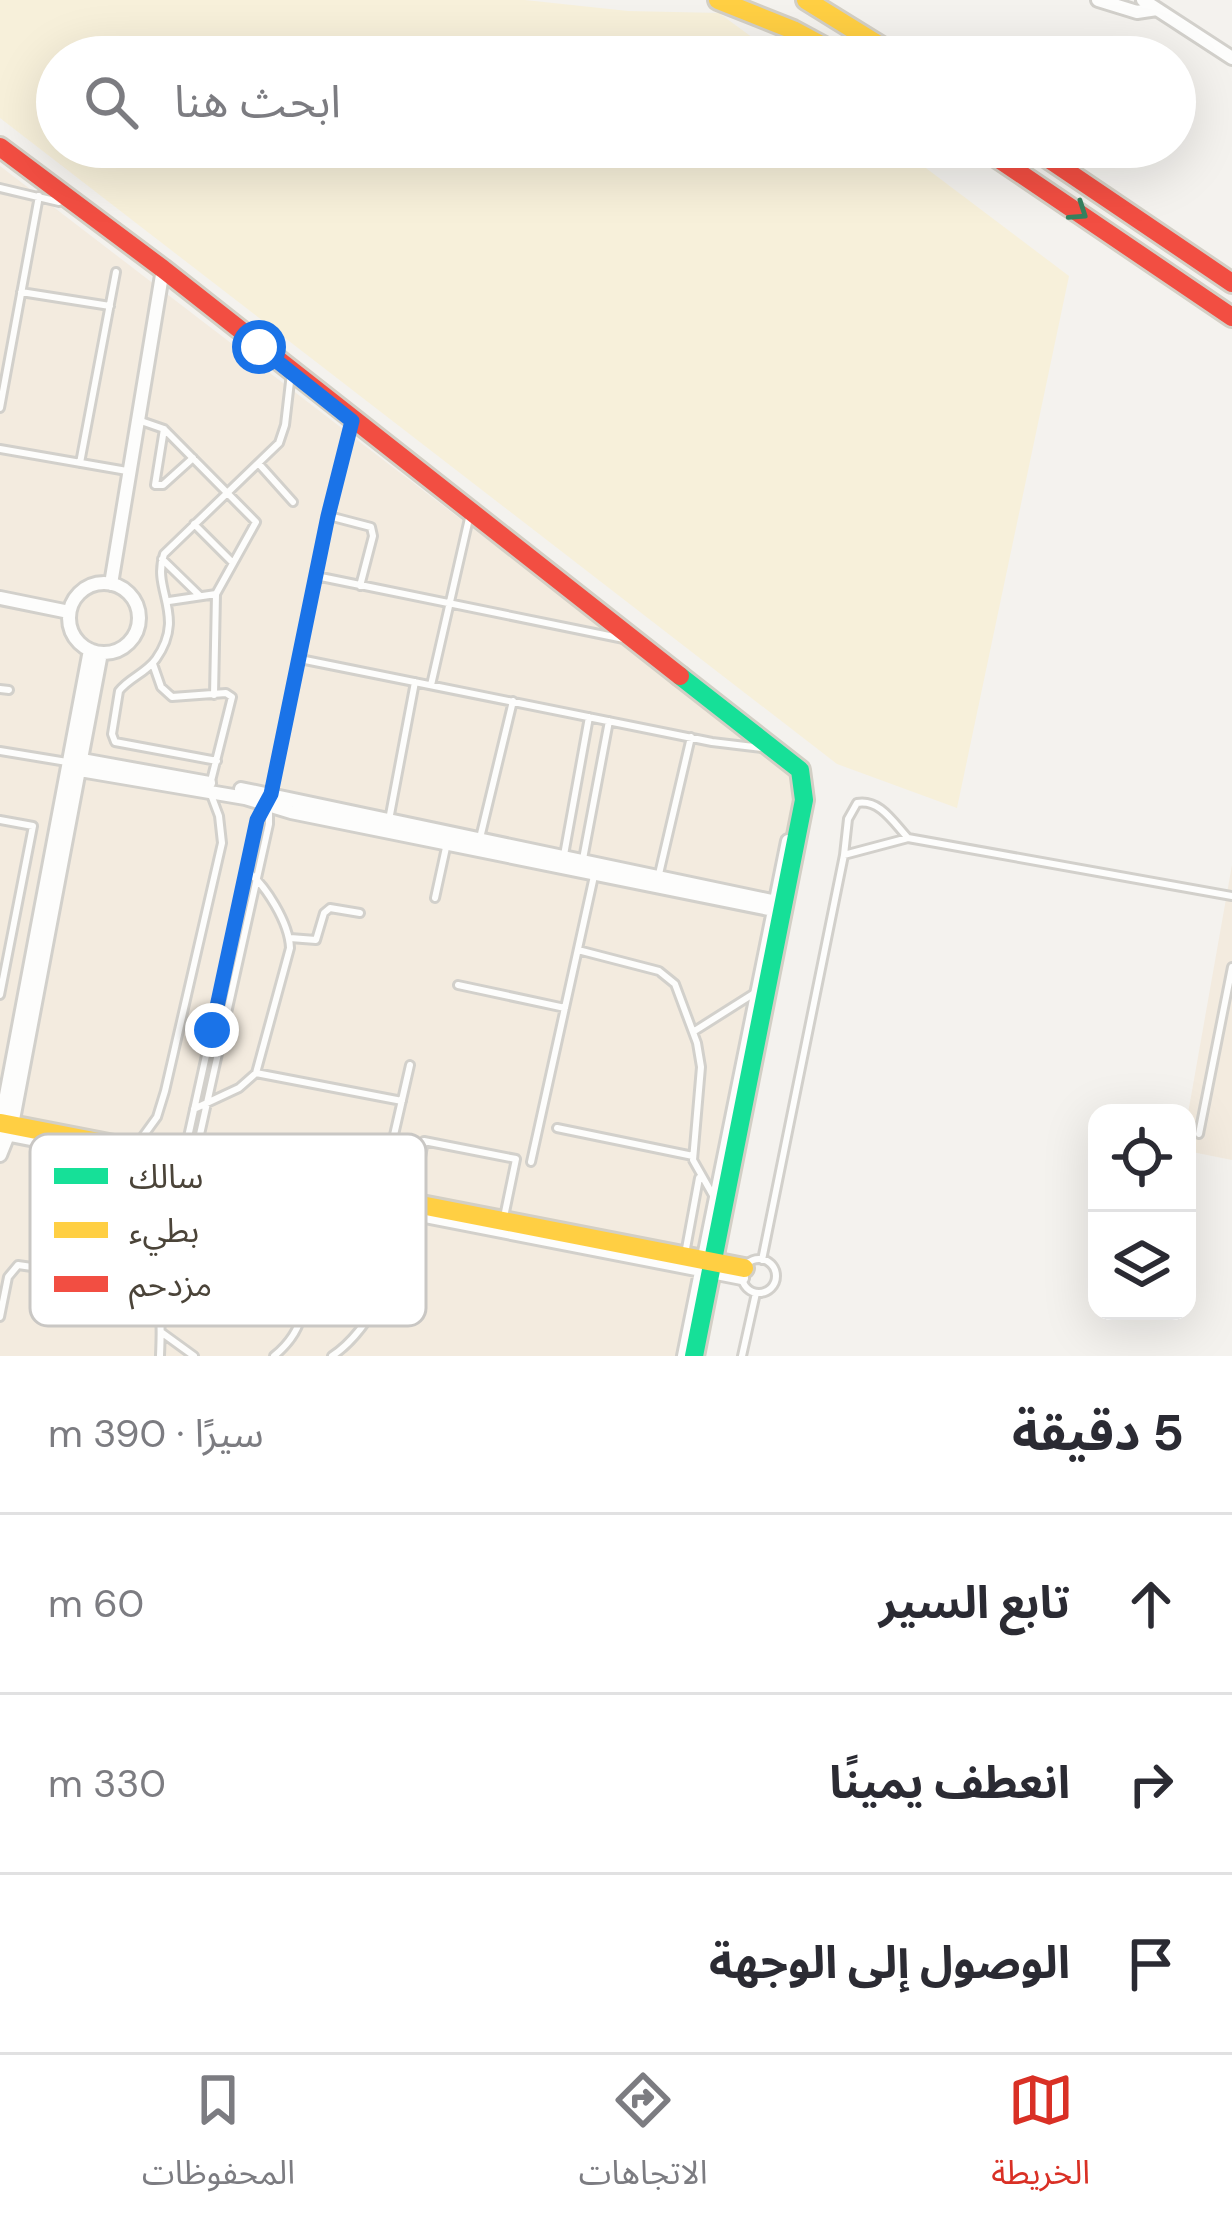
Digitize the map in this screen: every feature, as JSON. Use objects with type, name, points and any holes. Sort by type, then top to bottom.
[{"type":"street","points":[[718,0],[804,36]]},
{"type":"street","points":[[806,0],[864,36]]},
{"type":"street","points":[[1098,0],[1137,12],[1156,9]]},
{"type":"street","points":[[1143,0],[1232,58]]},
{"type":"street","points":[[0,147],[797,764],[804,800],[684,1356]]},
{"type":"street","points":[[1012,168],[1232,317]]},
{"type":"street","points":[[1062,168],[1232,283]]},
{"type":"street","points":[[111,584],[163,269]]},
{"type":"street","points":[[111,584],[133,598],[138,623],[126,645],[96,652],[71,632],[69,612],[85,589],[111,584]]},
{"type":"street","points":[[0,598],[69,612]]},
{"type":"street","points":[[0,1155],[96,652]]},
{"type":"street","points":[[78,764],[269,799],[780,907]]},
{"type":"street","points":[[388,826],[448,842],[564,856],[589,866]]},
{"type":"street","points":[[719,1205],[757,992],[780,907]]},
{"type":"street","points":[[426,1212],[702,1265],[749,1269]]},
{"type":"street","points":[[694,1356],[702,1265]]},
{"type":"lane","points":[[0,188],[90,215]]},
{"type":"lane","points":[[0,408],[39,196]]},
{"type":"lane","points":[[80,463],[116,272]]},
{"type":"lane","points":[[21,292],[110,306]]},
{"type":"lane","points":[[217,761],[112,740],[119,691],[153,664],[168,631],[162,559],[275,448],[284,431],[291,373]]},
{"type":"lane","points":[[138,420],[164,429],[256,523],[216,595],[214,694]]},
{"type":"lane","points":[[197,1134],[270,819],[269,799],[352,421]]},
{"type":"lane","points":[[164,429],[155,485],[163,485],[194,458]]},
{"type":"lane","points":[[0,449],[130,471]]},
{"type":"lane","points":[[260,464],[293,502]]},
{"type":"lane","points":[[431,685],[470,514]]},
{"type":"lane","points":[[328,516],[371,527],[373,536],[360,586]]},
{"type":"lane","points":[[194,524],[233,563]]},
{"type":"lane","points":[[162,559],[200,596]]},
{"type":"lane","points":[[316,576],[596,637],[631,640]]},
{"type":"lane","points":[[169,601],[216,595]]},
{"type":"lane","points":[[300,658],[691,737],[777,748]]},
{"type":"lane","points":[[144,1134],[157,1117],[165,1091],[222,843],[210,788],[232,700],[229,694],[168,695],[153,664]]},
{"type":"lane","points":[[388,826],[415,682]]},
{"type":"lane","points":[[479,844],[513,701]]},
{"type":"lane","points":[[564,856],[589,717]]},
{"type":"lane","points":[[531,1162],[578,950],[609,721]]},
{"type":"lane","points":[[657,880],[691,737]]},
{"type":"lane","points":[[0,751],[78,764]]},
{"type":"lane","points":[[191,1134],[257,820],[269,799]]},
{"type":"lane","points":[[749,1269],[771,1265],[776,1280],[770,1289],[756,1293],[746,1288],[749,1269],[844,855],[848,819],[857,803],[877,805],[908,838]]},
{"type":"lane","points":[[0,820],[33,826],[3,959],[0,994]]},
{"type":"lane","points":[[844,855],[908,838],[1232,896]]},
{"type":"lane","points":[[435,898],[448,842]]},
{"type":"lane","points":[[247,870],[257,878],[290,938],[256,1073]]},
{"type":"lane","points":[[290,938],[316,940],[330,908],[360,913]]},
{"type":"lane","points":[[578,950],[665,974],[678,990],[693,1032],[701,1079],[693,1156],[719,1205]]},
{"type":"lane","points":[[1199,1134],[1232,968]]},
{"type":"lane","points":[[458,985],[565,1008]]},
{"type":"lane","points":[[693,1032],[757,992]]},
{"type":"lane","points":[[394,1134],[410,1065]]},
{"type":"lane","points":[[194,1109],[256,1073],[402,1100]]},
{"type":"lane","points":[[557,1129],[693,1156]]},
{"type":"lane","points":[[426,1141],[516,1159],[502,1227]]},
{"type":"lane","points":[[700,1174],[702,1265]]},
{"type":"lane","points":[[0,1317],[8,1276],[30,1264]]},
{"type":"lane","points":[[742,1356],[756,1293]]},
{"type":"lane","points":[[160,1356],[161,1326]]},
{"type":"lane","points":[[274,1356],[300,1326]]},
{"type":"lane","points":[[332,1356],[361,1326]]},
{"type":"lane","points":[[161,1332],[194,1356]]},
{"type":"shaded area","points":[[0,166],[806,784],[689,1356],[0,1356]]},
{"type":"shaded area","points":[[1232,865],[1232,1160],[1196,1153],[1196,1104],[1190,1104]]},
{"type":"sand","points":[[0,0],[525,0],[628,11],[719,13],[750,36],[36,36],[36,146],[0,118]]},
{"type":"sand","points":[[65,168],[926,168],[1069,276],[957,808],[837,764]]},
{"type":"traffic: fast","points":[[680,676],[800,770],[804,800],[694,1356]]},
{"type":"traffic: slow","points":[[718,0],[804,36]]},
{"type":"traffic: slow","points":[[806,0],[864,36]]},
{"type":"traffic: slow","points":[[1,1123],[57,1134]]},
{"type":"traffic: slow","points":[[426,1206],[744,1268]]},
{"type":"traffic: jam","points":[[0,147],[163,269],[680,676]]},
{"type":"traffic: jam","points":[[1012,168],[1232,317]]},
{"type":"traffic: jam","points":[[1062,168],[1232,283]]},
{"type":"route","points":[[212,1030],[257,820],[271,794],[352,421],[259,347]]}]
